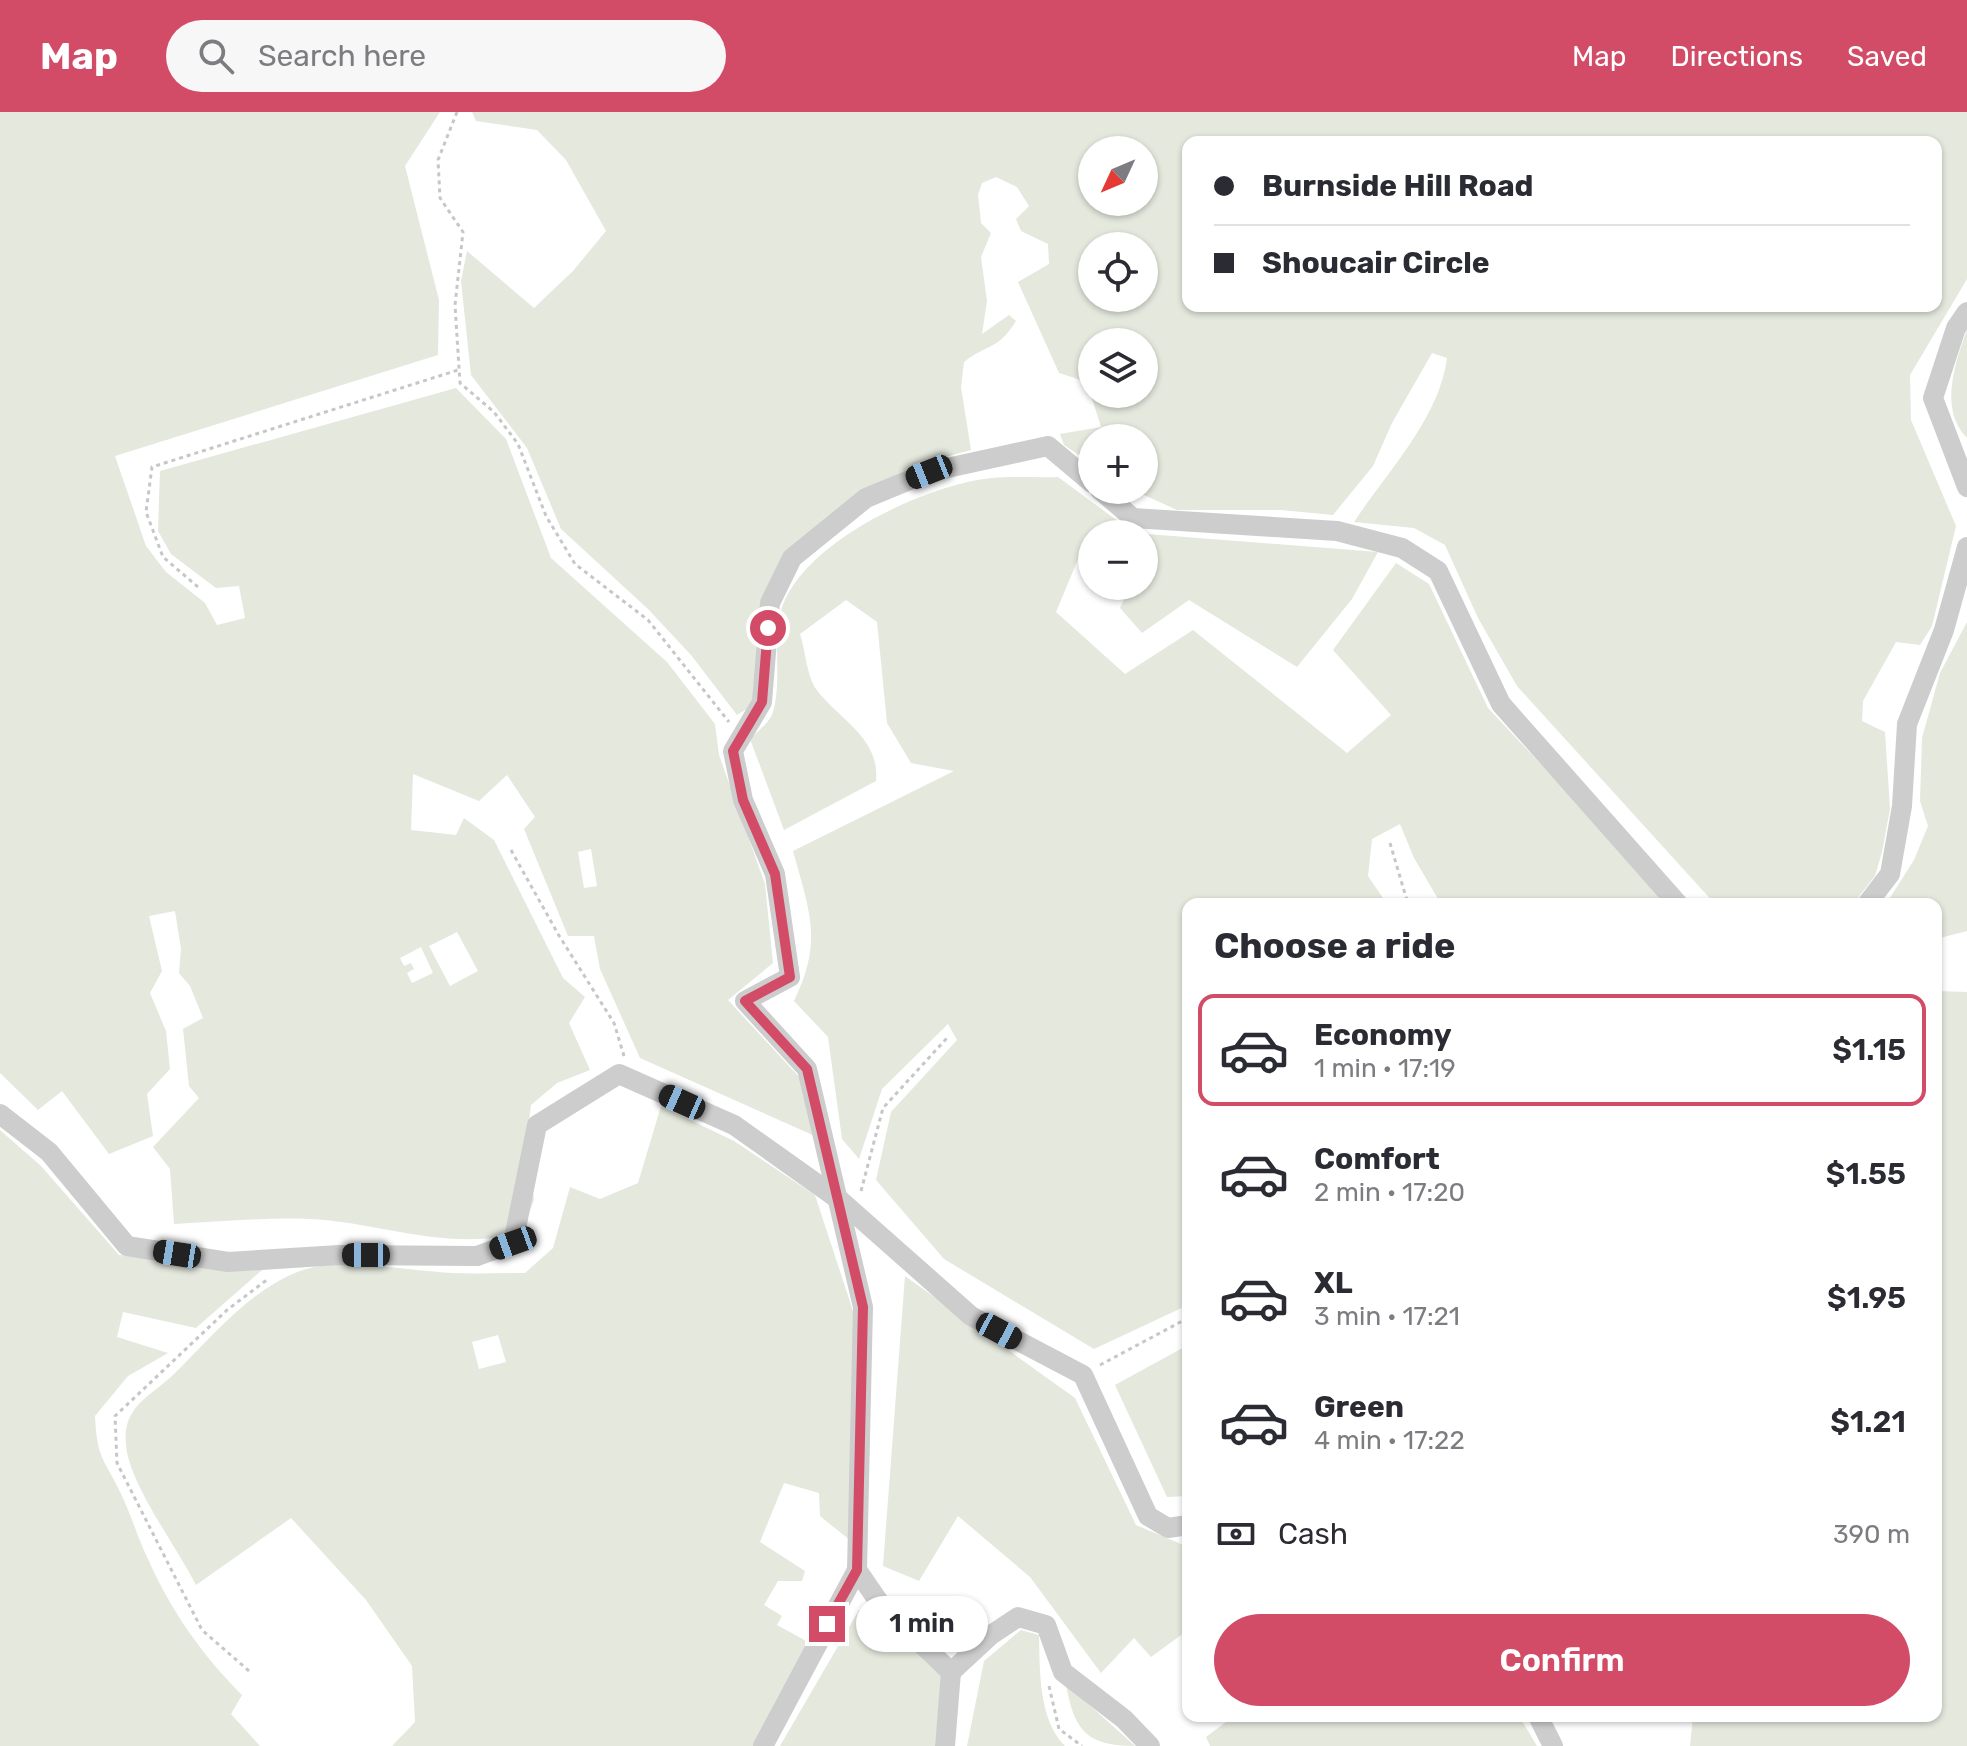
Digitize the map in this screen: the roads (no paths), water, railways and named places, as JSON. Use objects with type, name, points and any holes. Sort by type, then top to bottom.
[{"type":"street","points":[[1967,312],[1956,328],[1933,398],[1967,487]]},
{"type":"street","points":[[763,1746],[857,1570],[863,1307],[848,1208],[807,1069],[745,1001],[790,977],[775,874],[743,800],[733,751],[762,702],[770,603],[792,558],[866,498],[929,472],[1048,446],[1078,471]]},
{"type":"street","points":[[1116,504],[1133,518],[1337,531],[1402,548],[1438,571],[1501,704],[1673,898]]},
{"type":"street","points":[[1872,898],[1890,874],[1902,806],[1907,724],[1944,630],[1967,547]]},
{"type":"street","points":[[0,1114],[49,1152],[127,1246],[228,1262],[477,1256],[513,1243],[537,1125],[619,1074],[734,1125],[848,1208],[971,1316],[1083,1375],[1148,1516],[1168,1528],[1182,1526]]},
{"type":"street","points":[[857,1570],[881,1605],[951,1672]]},
{"type":"street","points":[[945,1746],[951,1672],[991,1635],[1018,1617],[1046,1625],[1063,1672],[1124,1719],[1150,1746]]},
{"type":"street","points":[[1541,1722],[1553,1746]]}]
